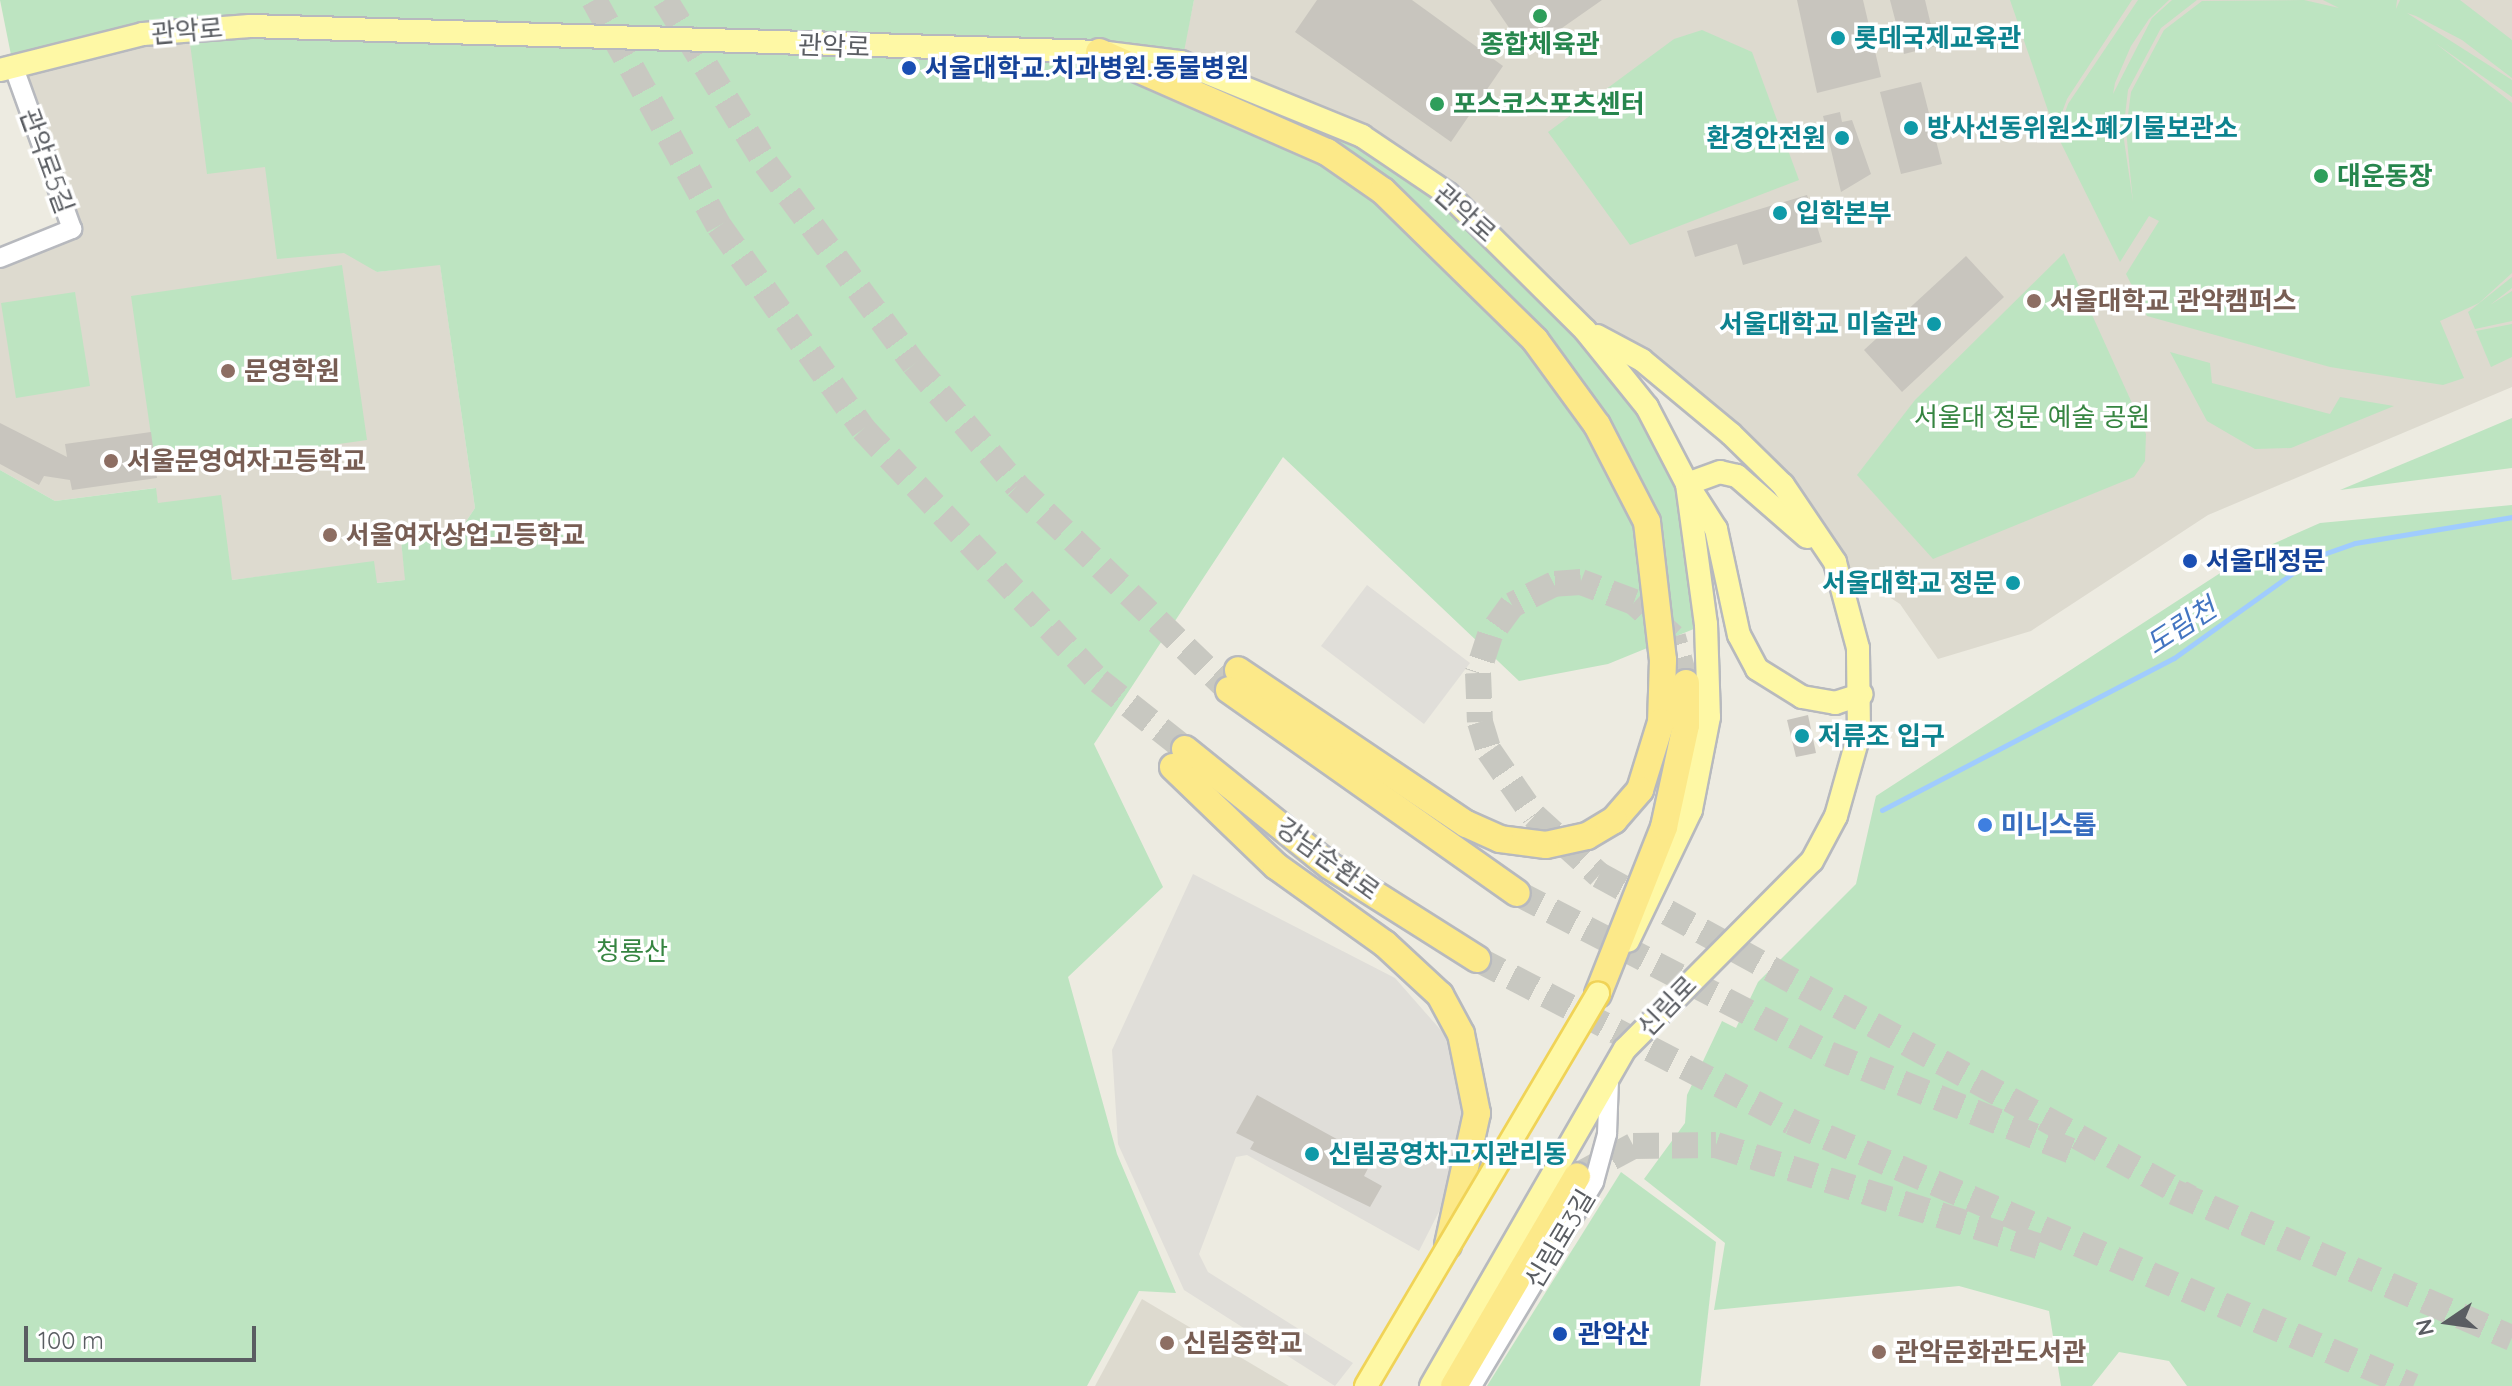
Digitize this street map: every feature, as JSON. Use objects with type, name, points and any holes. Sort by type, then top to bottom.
[{"type":"highway","points":[[1099,52],[1327,152],[1383,191],[1535,340],[1597,425],[1647,522],[1663,660],[1661,722],[1640,790],[1614,820],[1587,836],[1546,845],[1500,839],[1466,824],[1234,680],[1517,893]]},
{"type":"highway","points":[[1598,994],[1664,827],[1698,679]]},
{"type":"highway","name":"강남순환로","points":[[1446,1252],[1477,1113],[1461,1034],[1440,995],[1385,944],[1276,866],[1179,758],[1330,866],[1477,959]]},
{"type":"highway","points":[[1454,1386],[1577,1176]]},
{"type":"main road","name":"관악로","points":[[6,68],[143,34],[250,26],[1099,52],[1181,62],[1362,136],[1448,194],[1585,330],[1647,407],[1687,484],[1698,679]]},
{"type":"main road","name":"관악로","points":[[1585,330],[1642,360],[1731,434],[1783,485],[1835,562],[1855,628]]},
{"type":"main road","points":[[1835,562],[1741,478],[1723,471],[1687,484],[1716,529],[1739,635],[1757,669],[1802,697],[1835,703],[1862,694]]},
{"type":"main road","name":"신림로","points":[[1431,1386],[1625,1049],[1812,861],[1846,786],[1862,694],[1855,628]]},
{"type":"main road","points":[[1366,1386],[1598,994]]},
{"type":"street","name":"관악로5길","points":[[0,258],[72,229],[6,68]]},
{"type":"street","name":"신림로3길","points":[[1472,1386],[1594,1182],[1609,1079]]},
{"type":"shaded area","name":"서울대학교 관악캠퍼스","points":[[1194,0],[2512,0],[2512,387],[2208,515],[2031,631],[1938,659],[1900,604],[1835,562],[1783,485],[1642,360],[1181,62]]},
{"type":"shaded area","name":"문영학원","points":[[188,28],[340,157],[353,255],[377,272],[440,264],[475,508],[459,532],[401,541],[406,580],[376,583],[373,562],[232,580],[158,503],[155,488],[55,501],[0,470],[0,258],[72,229],[13,65]]},
{"type":"shaded area","points":[[1367,585],[1470,663],[1424,724],[1321,646]]},
{"type":"shaded area","points":[[1193,874],[1395,978],[1453,1044],[1469,1101],[1461,1168],[1419,1251],[1247,1155],[1236,1157],[1199,1254],[1208,1272],[1353,1363],[1335,1386],[1184,1290],[1118,1144],[1112,1050]]},
{"type":"shaded area","name":"신림중학교","points":[[1142,1299],[1289,1386],[1095,1386]]},
{"type":"green space","name":"청룡산","points":[[0,0],[1194,0],[1182,62],[1284,99],[1448,194],[1585,330],[1670,448],[1706,624],[1608,664],[1519,681],[1283,457],[1094,744],[1163,887],[1068,977],[1117,1154],[1176,1293],[1139,1291],[1087,1386],[0,1386],[0,470],[55,501],[156,488],[158,503],[221,495],[232,580],[374,561],[377,583],[405,580],[401,540],[459,532],[475,508],[440,265],[377,272],[344,253],[277,259],[265,167],[207,174],[188,28],[13,65]]},
{"type":"green space","points":[[2010,0],[2132,0],[2067,99],[2055,131]]},
{"type":"green space","name":"대운동장","points":[[2138,0],[2169,0],[2149,19],[2131,46],[2113,94],[2152,18],[2172,0],[2197,0],[2161,28],[2128,90],[2123,133],[2133,202],[2126,130],[2131,92],[2164,30],[2202,1],[2304,0],[2339,8],[2323,0],[2397,0],[2396,9],[2400,0],[2460,0],[2512,40],[2512,78],[2462,40],[2407,13],[2512,80],[2512,97],[2435,43],[2512,103],[2512,273],[2479,303],[2440,321],[2464,378],[2443,385],[2330,367],[2147,316],[2126,274],[2159,221],[2149,216],[2120,262],[2057,135],[2068,104]]},
{"type":"green space","points":[[1702,30],[1752,52],[1799,180],[1630,245],[1548,132],[1674,39]]},
{"type":"green space","name":"서울대 정문 예술 공원","points":[[2064,253],[2146,434],[2145,461],[2134,477],[1933,559],[1857,475],[1915,400]]},
{"type":"green space","points":[[342,265],[367,440],[156,470],[131,296]]},
{"type":"green space","points":[[2512,277],[2512,288],[2490,305],[2512,291],[2512,321],[2475,329],[2468,312]]},
{"type":"green space","points":[[75,292],[90,386],[16,398],[1,303]]},
{"type":"green space","points":[[2512,324],[2512,357],[2491,367],[2476,331]]},
{"type":"green space","points":[[2170,352],[2210,363],[2212,383],[2330,414],[2340,397],[2394,406],[2291,448],[2255,449],[2207,421]]},
{"type":"green space","points":[[2512,418],[2512,468],[2340,490],[2441,448]]},
{"type":"green space","points":[[2512,505],[2512,1386],[2187,1386],[2169,1361],[2119,1352],[2092,1386],[2061,1386],[2049,1311],[1959,1286],[1714,1310],[1725,1243],[1644,1179],[1685,1123],[1687,1095],[1722,1021],[1736,1028],[1758,982],[1856,884],[1876,796],[2248,555],[2320,523]]},
{"type":"green space","points":[[1621,1172],[1716,1242],[1700,1386],[1487,1386]]},
{"type":"building","name":"포스코스포츠센터","points":[[1317,0],[1412,0],[1503,66],[1451,142],[1295,32]]},
{"type":"building","name":"종합체육관","points":[[1490,0],[1602,0],[1542,42],[1512,32]]},
{"type":"building","name":"롯데국제교육관","points":[[1797,0],[1863,0],[1881,77],[1817,93]]},
{"type":"building","points":[[1890,0],[1925,0],[1936,46],[1904,54]]},
{"type":"building","name":"방사선동위원소폐기물보관소","points":[[1921,82],[1942,164],[1901,174],[1880,92]]},
{"type":"building","name":"환경안전원","points":[[1840,112],[1842,122],[1852,120],[1871,174],[1841,192],[1823,116]]},
{"type":"building","name":"입학본부","points":[[1807,195],[1822,242],[1743,265],[1737,244],[1695,257],[1687,231]]},
{"type":"building","name":"서울대학교 미술관","points":[[1966,256],[2004,297],[1902,392],[1864,350]]},
{"type":"building","name":"서울문영여자고등학교","points":[[0,423],[67,457],[65,444],[151,432],[157,478],[72,490],[70,480],[44,476],[39,485],[0,464]]},
{"type":"building","name":"저류조 입구","points":[[1808,715],[1816,753],[1796,757],[1787,720]]},
{"type":"building","name":"신림공영차고지관리동","points":[[1257,1095],[1373,1159],[1364,1176],[1382,1186],[1370,1207],[1250,1149],[1254,1142],[1236,1133]]},
{"type":"waterway","name":"도림천","points":[[1882,810],[2174,658],[2315,557],[2355,543],[2512,517]]},
{"type":"tunnel","points":[[594,0],[719,226],[863,429],[1099,681],[1185,749]]},
{"type":"tunnel","points":[[665,0],[766,164],[914,364],[1017,486],[1229,690]]},
{"type":"tunnel","points":[[1686,683],[1673,637],[1634,602],[1581,582],[1554,584],[1512,605],[1490,635],[1478,673],[1480,722],[1489,751],[1534,816],[1599,875],[2190,1198]]},
{"type":"tunnel","points":[[1517,893],[1829,1054],[2082,1155]]},
{"type":"tunnel","points":[[1477,959],[1791,1122],[2413,1386]]},
{"type":"tunnel","points":[[1577,1176],[1633,1146],[1716,1145],[2048,1249]]},
{"type":"tunnel","points":[[2174,1192],[2512,1338]]},
{"type":"place","name":"종합체육관","points":[[1540,16]]},
{"type":"place","name":"롯데국제교육관","points":[[1838,38]]},
{"type":"place","name":"서울대학교.치과병원.동물병원","points":[[909,68]]},
{"type":"place","name":"포스코스포츠센터","points":[[1437,104]]},
{"type":"place","name":"방사선동위원소폐기물보관소","points":[[1911,128]]},
{"type":"place","name":"환경안전원","points":[[1842,138]]},
{"type":"place","name":"대운동장","points":[[2321,176]]},
{"type":"place","name":"입학본부","points":[[1780,213]]},
{"type":"place","name":"서울대학교 관악캠퍼스","points":[[2034,301]]},
{"type":"place","name":"서울대학교 미술관","points":[[1934,324]]},
{"type":"place","name":"문영학원","points":[[228,371]]},
{"type":"place","name":"서울문영여자고등학교","points":[[111,461]]},
{"type":"place","name":"서울여자상업고등학교","points":[[330,535]]},
{"type":"place","name":"서울대정문","points":[[2190,561]]},
{"type":"place","name":"서울대학교 정문","points":[[2013,583]]},
{"type":"place","name":"저류조 입구","points":[[1802,736]]},
{"type":"place","name":"미니스톱","points":[[1985,825]]},
{"type":"place","name":"신림공영차고지관리동","points":[[1312,1154]]},
{"type":"place","name":"관악산","points":[[1560,1334]]},
{"type":"place","name":"신림중학교","points":[[1167,1343]]},
{"type":"place","name":"관악문화관도서관","points":[[1879,1352]]}]
